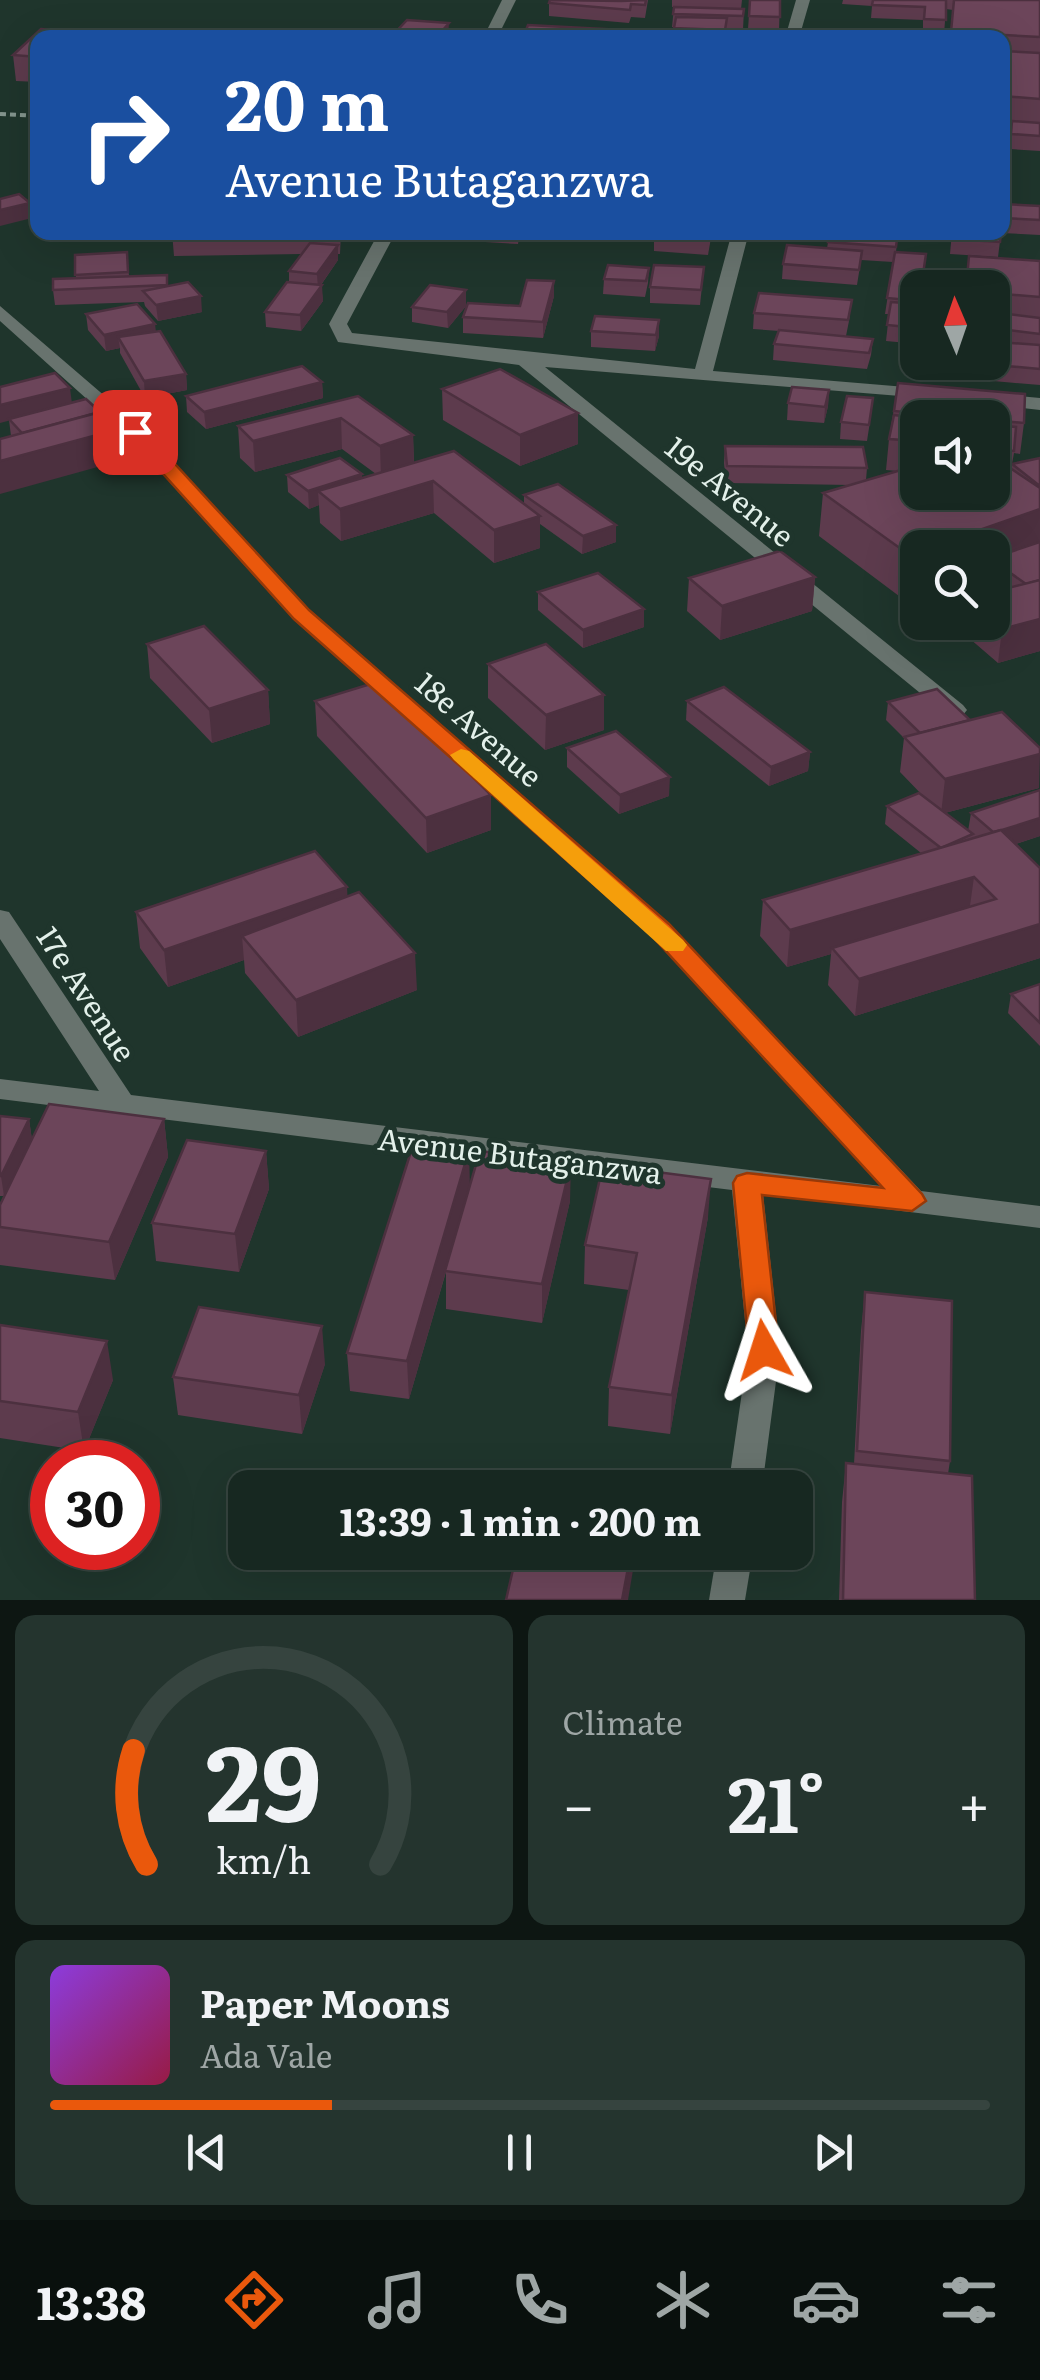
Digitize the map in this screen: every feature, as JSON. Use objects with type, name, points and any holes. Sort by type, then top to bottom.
[{"type":"street","points":[[494,30],[509,0]]},
{"type":"street","points":[[794,30],[803,0]]},
{"type":"street","points":[[384,240],[338,324],[344,338],[524,360],[1040,404]]},
{"type":"street","points":[[703,374],[739,240]]},
{"type":"street","name":"18e Avenue","points":[[0,311],[135,432],[302,614],[660,930],[912,1201]]},
{"type":"street","name":"19e Avenue","points":[[524,360],[979,730]]},
{"type":"street","name":"17e Avenue","points":[[0,918],[122,1104]]},
{"type":"street","name":"Avenue Butaganzwa","points":[[0,1089],[1040,1217]]},
{"type":"street","points":[[747,1183],[764,1350],[748,1470]]},
{"type":"street","points":[[727,1600],[733,1570]]},
{"type":"path","points":[[0,114],[30,116]]},
{"type":"building","points":[[646,0],[645,5],[631,4],[630,10],[549,3]]},
{"type":"building","points":[[750,0],[780,0],[780,17],[749,16]]},
{"type":"building","points":[[873,0],[946,0],[946,20],[924,19],[925,7],[872,5]]},
{"type":"building","points":[[954,0],[1040,0],[1040,37],[1010,35],[1010,30],[951,30]]},
{"type":"building","points":[[674,7],[744,9],[743,16],[673,14]]},
{"type":"building","points":[[676,17],[727,18],[725,30],[674,28]]},
{"type":"building","points":[[407,20],[449,23],[443,30],[398,30]]},
{"type":"building","points":[[528,25],[622,30],[526,30]]},
{"type":"building","points":[[30,39],[30,56],[13,55]]},
{"type":"building","points":[[1010,51],[1040,53],[1040,99],[1010,97]]},
{"type":"building","points":[[1012,121],[1040,123],[1040,136],[1011,134]]},
{"type":"building","points":[[19,194],[30,203],[0,210],[0,199]]},
{"type":"building","points":[[1010,204],[1040,206],[1040,220],[1010,218]]},
{"type":"building","points":[[828,240],[897,240],[896,247]]},
{"type":"building","points":[[310,243],[338,245],[317,274],[289,271]]},
{"type":"building","points":[[787,245],[862,251],[859,270],[783,264]]},
{"type":"building","points":[[127,252],[128,272],[75,275],[75,255]]},
{"type":"building","points":[[895,252],[926,254],[924,270],[900,270],[900,299],[887,298]]},
{"type":"building","points":[[969,256],[1040,261],[1040,297],[1010,294],[1010,270],[968,270]]},
{"type":"building","points":[[608,265],[649,268],[646,281],[604,279]]},
{"type":"building","points":[[654,265],[704,267],[701,290],[650,287]]},
{"type":"building","points":[[167,275],[167,285],[53,290],[53,279]]},
{"type":"building","points":[[527,280],[554,281],[543,322],[463,317],[468,303],[520,306]]},
{"type":"building","points":[[188,282],[201,296],[156,305],[143,291]]},
{"type":"building","points":[[287,282],[322,285],[300,315],[265,312]]},
{"type":"building","points":[[430,285],[466,290],[447,312],[412,307]]},
{"type":"building","points":[[759,293],[852,300],[848,320],[754,313]]},
{"type":"building","points":[[891,302],[900,303],[900,326],[887,325]]},
{"type":"building","points":[[137,304],[155,324],[104,335],[86,314]]},
{"type":"building","points":[[1010,314],[1040,318],[1040,334],[1010,330]]},
{"type":"building","points":[[595,316],[659,320],[656,335],[591,331]]},
{"type":"building","points":[[779,330],[873,339],[869,353],[774,344]]},
{"type":"building","points":[[160,331],[186,374],[144,381],[118,337]]},
{"type":"building","points":[[1010,343],[1040,345],[1040,369],[1010,366]]},
{"type":"building","points":[[302,366],[322,382],[204,412],[186,396]]},
{"type":"building","points":[[500,369],[578,413],[520,435],[442,389]]},
{"type":"building","points":[[55,373],[70,388],[0,405],[0,387]]},
{"type":"building","points":[[898,383],[1025,394],[1024,423],[1010,422],[1010,400],[900,400],[900,412],[894,411]]},
{"type":"building","points":[[792,387],[829,390],[825,407],[788,403]]},
{"type":"building","points":[[358,396],[413,435],[380,446],[341,418],[253,441],[238,426]]},
{"type":"building","points":[[847,396],[873,398],[869,425],[841,422]]},
{"type":"building","points":[[86,399],[100,412],[22,433],[9,419]]},
{"type":"building","points":[[119,407],[138,424],[0,461],[0,439]]},
{"type":"building","points":[[894,415],[900,416],[900,440],[889,439]]},
{"type":"building","points":[[1010,426],[1016,427],[1014,451],[1010,451]]},
{"type":"building","points":[[725,446],[863,447],[867,468],[727,466]]},
{"type":"building","points":[[454,451],[540,516],[494,530],[433,481],[340,509],[318,491]]},
{"type":"building","points":[[340,458],[362,474],[308,491],[287,475]]},
{"type":"building","points":[[1040,458],[1040,486],[1012,464]]},
{"type":"building","points":[[1010,468],[1040,488],[1040,509],[980,530],[900,530],[900,548],[823,493],[900,470],[900,510],[1010,510]]},
{"type":"building","points":[[558,484],[616,525],[583,536],[524,495]]},
{"type":"building","points":[[1040,542],[1040,580],[1026,584],[1010,573],[1010,552]]},
{"type":"building","points":[[780,551],[815,577],[722,606],[689,578]]},
{"type":"building","points":[[598,573],[644,609],[583,630],[538,592]]},
{"type":"building","points":[[1040,580],[1040,619],[1010,627],[1010,588]]},
{"type":"building","points":[[204,626],[268,690],[209,709],[147,644]]},
{"type":"building","points":[[546,644],[604,695],[546,715],[488,664]]},
{"type":"building","points":[[377,682],[491,795],[426,818],[315,701]]},
{"type":"building","points":[[724,687],[810,752],[771,767],[687,701]]},
{"type":"building","points":[[937,689],[970,720],[920,733],[888,702]]},
{"type":"building","points":[[1002,712],[1040,748],[1040,754],[945,779],[904,737]]},
{"type":"building","points":[[616,731],[670,777],[620,795],[567,748]]},
{"type":"building","points":[[1040,790],[1040,818],[993,832],[971,813]]},
{"type":"building","points":[[919,793],[973,834],[941,848],[887,806]]},
{"type":"building","points":[[1001,830],[1040,868],[1040,924],[859,979],[832,948],[996,899],[974,877],[790,930],[763,900]]},
{"type":"building","points":[[315,851],[347,887],[164,950],[136,912]]},
{"type":"building","points":[[359,892],[415,953],[296,1000],[242,936]]},
{"type":"building","points":[[1040,984],[1040,1023],[1011,994]]},
{"type":"building","points":[[49,1104],[164,1119],[109,1242],[0,1227],[0,1205]]},
{"type":"building","points":[[0,1116],[29,1119],[1,1176],[0,1176]]},
{"type":"building","points":[[187,1140],[266,1151],[235,1234],[152,1223]]},
{"type":"building","points":[[414,1142],[469,1150],[407,1361],[347,1353]]},
{"type":"building","points":[[480,1151],[571,1163],[542,1284],[445,1271]]},
{"type":"building","points":[[603,1165],[711,1179],[672,1395],[609,1387],[637,1253],[585,1245]]},
{"type":"building","points":[[865,1292],[952,1301],[950,1461],[857,1451]]},
{"type":"building","points":[[199,1307],[322,1326],[299,1395],[173,1377]]},
{"type":"building","points":[[0,1325],[107,1341],[78,1412],[0,1401]]},
{"type":"building","points":[[846,1463],[972,1476],[975,1600],[843,1600]]},
{"type":"building","points":[[513,1570],[628,1570],[622,1600],[506,1600]]},
{"type":"slow traffic","points":[[461,755],[675,945]]},
{"type":"route","points":[[135,432],[302,614],[660,930],[912,1201],[747,1183],[764,1350]]}]
